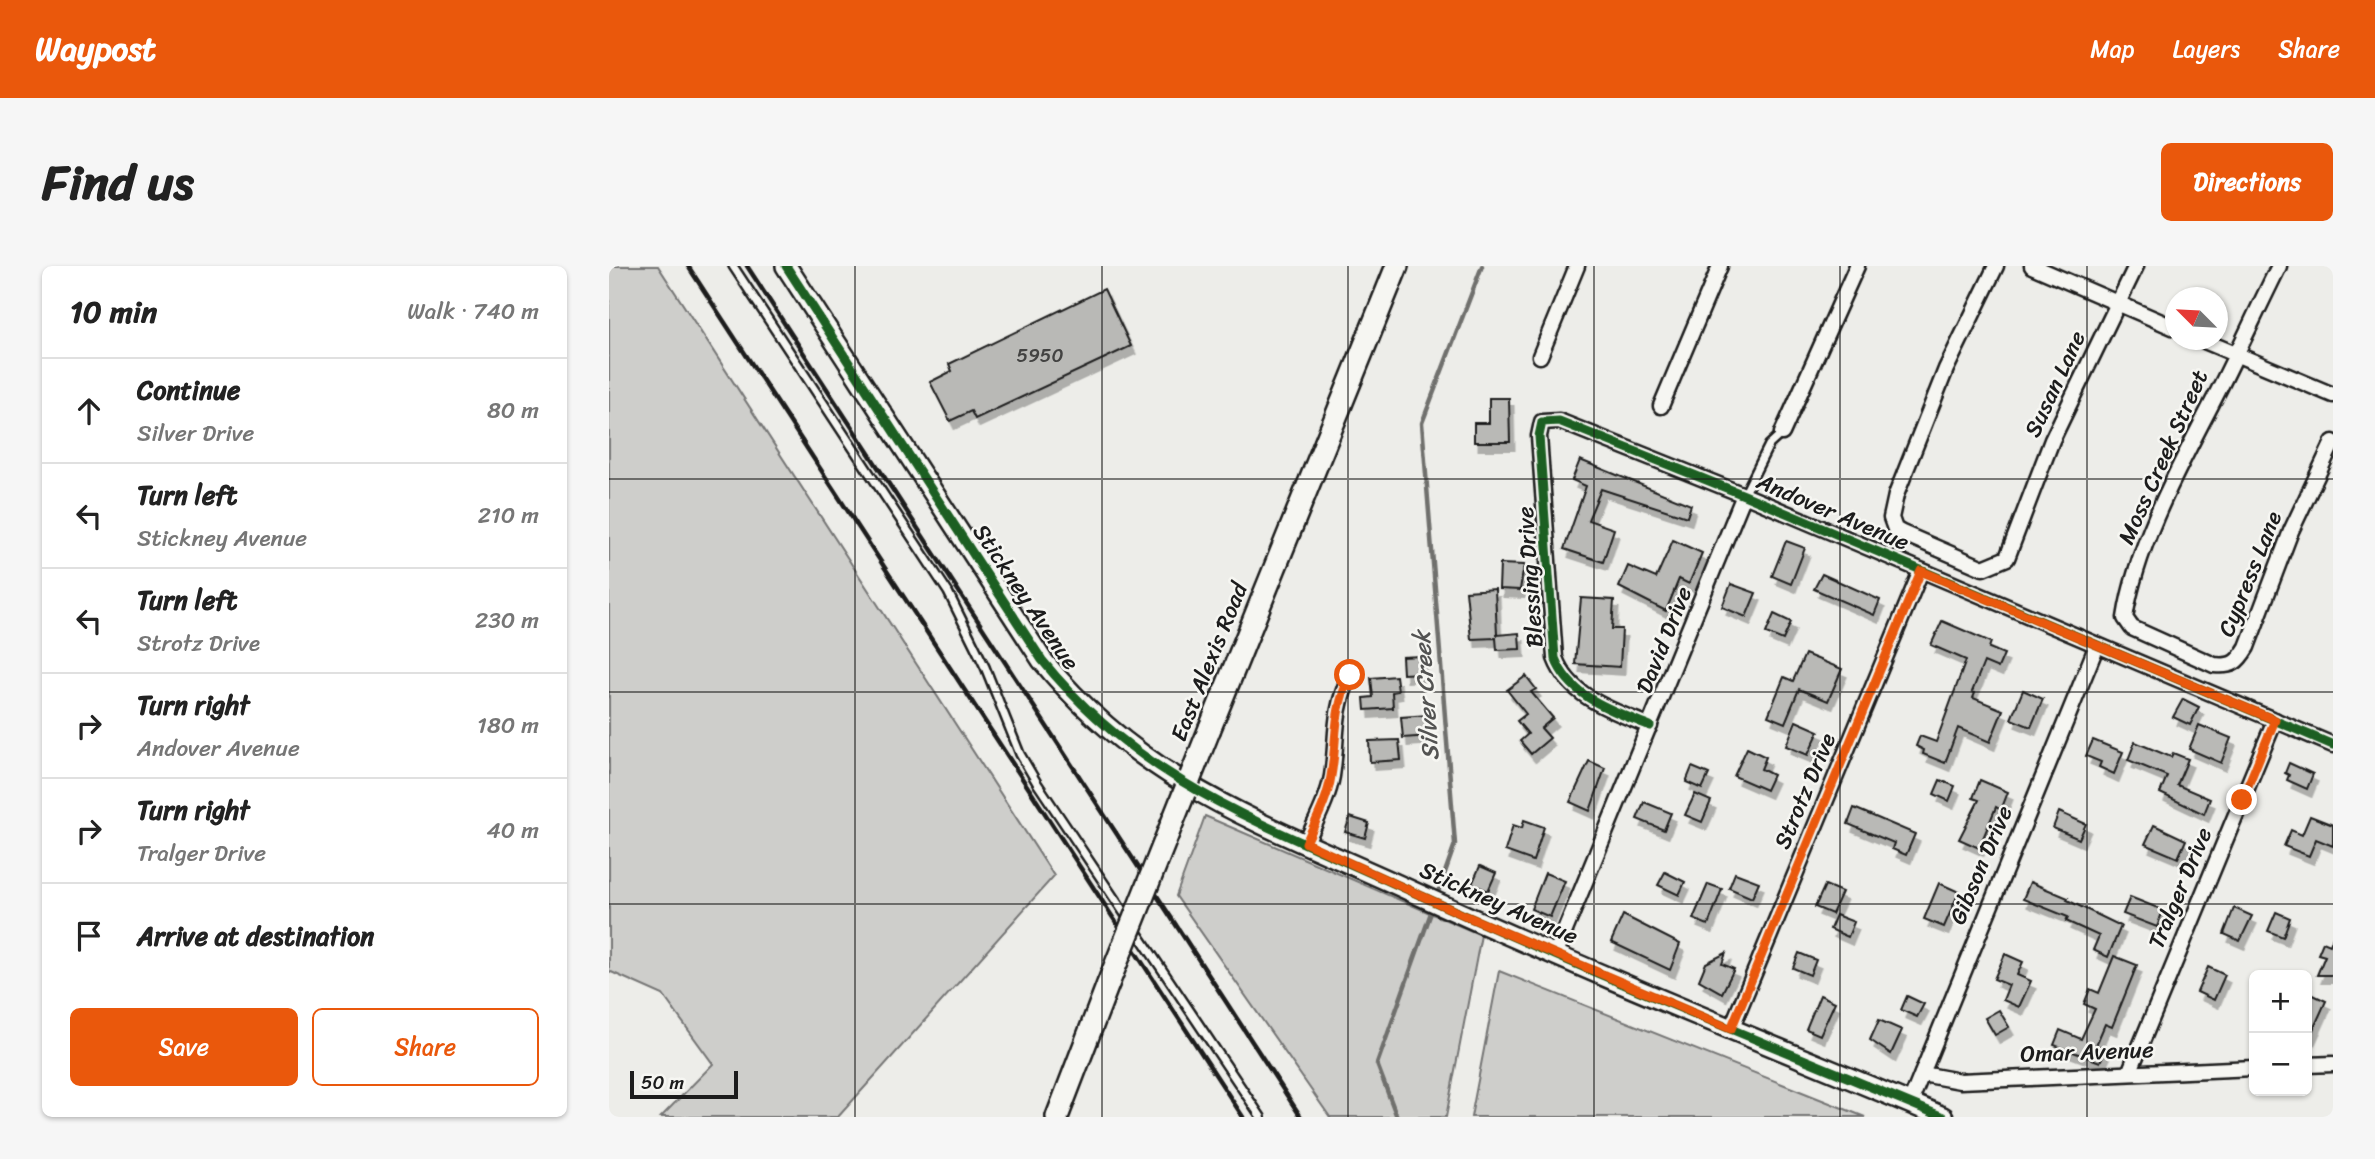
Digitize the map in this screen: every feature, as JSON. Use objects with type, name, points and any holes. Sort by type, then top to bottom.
[{"type":"main road","name":"East Alexis Road","points":[[1057,1117],[1210,728],[1397,266]]},
{"type":"street","name":"Stickney Avenue","points":[[786,266],[1042,660],[1108,731],[1184,785],[1306,843],[1555,955],[1943,1117]]},
{"type":"street","points":[[1540,356],[1577,266]]},
{"type":"street","points":[[1661,406],[1720,266]]},
{"type":"street","points":[[1782,433],[1857,266]]},
{"type":"street","name":"Susan Lane","points":[[1996,266],[1946,369],[1902,480],[1891,519],[1895,529],[1983,568],[2007,558],[2052,440],[2136,266]]},
{"type":"street","points":[[2032,266],[2165,324]]},
{"type":"street","name":"Moss Creek Street","points":[[2175,648],[2132,628],[2125,618],[2127,600],[2172,484],[2279,266]]},
{"type":"street","points":[[2226,350],[2333,395]]},
{"type":"street","name":"Andover Avenue","points":[[1548,419],[1744,495],[2333,745]]},
{"type":"street","name":"Blessing Drive","points":[[1548,419],[1542,422],[1539,436],[1555,658],[1569,681],[1589,699],[1650,726]]},
{"type":"street","name":"Cypress Lane","points":[[2175,648],[2214,665],[2229,666],[2238,661],[2247,647],[2291,531],[2333,442]]},
{"type":"street","name":"David Drive","points":[[1555,955],[1744,495]]},
{"type":"street","name":"Strotz Drive","points":[[1731,1029],[1921,571]]},
{"type":"street","name":"Gibson Drive","points":[[1910,1103],[2097,645]]},
{"type":"street","points":[[1306,843],[1331,778],[1338,700],[1350,675]]},
{"type":"street","name":"Tralger Drive","points":[[2129,1073],[2275,720]]},
{"type":"street","points":[[2312,1065],[2333,1064]]},
{"type":"street","name":"Omar Avenue","points":[[1921,1074],[1960,1081],[2249,1068]]},
{"type":"lane","points":[[733,266],[958,609],[1020,754],[1037,783],[1261,1117]]},
{"type":"lane","points":[[1744,495],[1769,445],[1782,433]]},
{"type":"shaded area","points":[[609,266],[658,266],[1054,876],[838,1117],[661,1117],[713,1064],[663,995],[609,971]]},
{"type":"shaded area","points":[[1205,816],[1481,935],[1446,1117],[1330,1117],[1176,896]]},
{"type":"shaded area","points":[[1499,971],[1865,1117],[1471,1117]]},
{"type":"building","points":[[1104,289],[1131,346],[975,419],[971,411],[950,421],[930,382],[952,371],[949,364]]},
{"type":"building","points":[[1489,398],[1509,398],[1510,442],[1474,442],[1474,423],[1489,423]]},
{"type":"building","points":[[1580,460],[1691,505],[1687,517],[1601,489],[1588,520],[1614,529],[1603,562],[1564,549],[1586,486],[1572,480]]},
{"type":"building","points":[[1673,540],[1702,553],[1689,584],[1679,579],[1666,611],[1619,587],[1628,566],[1656,578]]},
{"type":"building","points":[[1786,541],[1805,548],[1791,584],[1772,576]]},
{"type":"building","points":[[1500,564],[1524,565],[1520,590],[1499,589]]},
{"type":"building","points":[[1822,574],[1880,600],[1874,615],[1814,589]]},
{"type":"building","points":[[1731,584],[1756,593],[1746,617],[1722,607]]},
{"type":"building","points":[[1495,589],[1497,635],[1519,633],[1520,649],[1497,650],[1496,638],[1471,639],[1466,591]]},
{"type":"building","points":[[1581,598],[1614,600],[1612,629],[1622,629],[1620,667],[1575,664]]},
{"type":"building","points":[[1774,614],[1791,622],[1783,640],[1766,633]]},
{"type":"building","points":[[1942,621],[1991,642],[1989,648],[2004,654],[1998,668],[1984,662],[1972,692],[1975,693],[1973,698],[2003,710],[1990,742],[1958,728],[1945,763],[1923,754],[1924,750],[1916,746],[1920,736],[1936,742],[1966,660],[1931,645]]},
{"type":"building","points":[[1805,654],[1842,669],[1828,701],[1799,689],[1785,723],[1768,716],[1784,677],[1793,681]]},
{"type":"building","points":[[1421,656],[1422,673],[1403,674],[1402,657]]},
{"type":"building","points":[[1396,676],[1398,691],[1392,692],[1393,708],[1365,710],[1364,698],[1373,697],[1371,678]]},
{"type":"building","points":[[1526,676],[1536,689],[1531,692],[1553,718],[1541,728],[1550,738],[1531,754],[1520,741],[1528,734],[1517,721],[1526,714],[1507,690]]},
{"type":"building","points":[[2023,690],[2043,699],[2031,727],[2011,719]]},
{"type":"building","points":[[2183,699],[2199,707],[2190,725],[2173,717]]},
{"type":"building","points":[[1428,715],[1430,736],[1403,738],[1401,717]]},
{"type":"building","points":[[1796,721],[1819,731],[1808,755],[1786,746]]},
{"type":"building","points":[[2199,725],[2231,738],[2221,763],[2189,749]]},
{"type":"building","points":[[1399,740],[1401,760],[1370,762],[1369,741]]},
{"type":"building","points":[[2093,740],[2123,752],[2114,774],[2099,767],[2101,762],[2086,756]]},
{"type":"building","points":[[2135,742],[2171,757],[2173,753],[2188,759],[2177,785],[2210,799],[2204,814],[2160,793],[2167,776],[2128,760]]},
{"type":"building","points":[[1747,748],[1766,757],[1761,769],[1773,775],[1766,790],[1734,776]]},
{"type":"building","points":[[1589,761],[1605,768],[1590,811],[1570,802]]},
{"type":"building","points":[[2289,763],[2313,774],[2307,789],[2287,780],[2289,775],[2285,773]]},
{"type":"building","points":[[1692,767],[1709,774],[1702,789],[1686,782]]},
{"type":"building","points":[[1940,780],[1955,786],[1949,801],[1934,794]]},
{"type":"building","points":[[1980,780],[2008,792],[2001,810],[1996,807],[1979,848],[1959,839],[1979,800],[1973,798]]},
{"type":"building","points":[[1695,794],[1711,801],[1702,822],[1685,815]]},
{"type":"building","points":[[1644,802],[1671,813],[1664,830],[1637,819]]},
{"type":"building","points":[[1854,808],[1915,834],[1906,855],[1892,849],[1894,843],[1848,824]]},
{"type":"building","points":[[2059,812],[2086,824],[2079,839],[2053,828]]},
{"type":"building","points":[[2310,816],[2333,825],[2333,846],[2316,839],[2309,856],[2284,846],[2291,830],[2302,835]]},
{"type":"building","points":[[1350,817],[1369,823],[1365,838],[1345,832]]},
{"type":"building","points":[[1524,820],[1544,827],[1533,861],[1505,851],[1513,825],[1522,828]]},
{"type":"building","points":[[2154,825],[2186,840],[2178,858],[2145,844]]},
{"type":"building","points":[[1480,866],[1496,873],[1488,891],[1472,884]]},
{"type":"building","points":[[1665,872],[1685,882],[1679,895],[1658,885]]},
{"type":"building","points":[[1545,873],[1565,881],[1550,917],[1531,909]]},
{"type":"building","points":[[1735,873],[1759,882],[1752,898],[1729,888]]},
{"type":"building","points":[[2030,882],[2068,898],[2067,900],[2121,926],[2108,957],[2093,950],[2099,936],[2066,921],[2068,917],[2023,899]]},
{"type":"building","points":[[1939,883],[1959,892],[1944,927],[1924,919]]},
{"type":"building","points":[[1708,884],[1722,889],[1708,925],[1693,919]]},
{"type":"building","points":[[1825,885],[1842,892],[1832,914],[1815,907]]},
{"type":"building","points":[[2130,897],[2163,910],[2157,927],[2123,914]]},
{"type":"building","points":[[2234,908],[2252,916],[2240,941],[2224,934]]},
{"type":"building","points":[[2276,912],[2290,918],[2283,937],[2268,931]]},
{"type":"building","points":[[1623,915],[1680,944],[1670,970],[1611,942]]},
{"type":"building","points":[[1836,915],[1854,922],[1848,937],[1830,929]]},
{"type":"building","points":[[2333,937],[2333,975],[2317,975],[2325,956],[2318,954],[2323,942],[2330,945]]},
{"type":"building","points":[[1726,953],[1722,964],[1734,969],[1722,993],[1699,980],[1706,963]]},
{"type":"building","points":[[1799,953],[1816,960],[1810,975],[1793,968]]},
{"type":"building","points":[[2005,954],[2023,962],[2017,975],[2031,981],[2019,1007],[2003,1000],[2009,985],[1994,979]]},
{"type":"building","points":[[2114,956],[2137,965],[2112,1027],[2105,1024],[2096,1045],[2106,1049],[2100,1062],[2054,1045],[2060,1030],[2081,1039],[2095,1009],[2084,1004],[2090,989],[2099,993]]},
{"type":"building","points":[[2208,967],[2225,975],[2214,1000],[2197,992]]},
{"type":"building","points":[[2312,994],[2326,1001],[2312,1032]]},
{"type":"building","points":[[1820,995],[1835,1002],[1820,1035],[1806,1029]]},
{"type":"building","points":[[1907,996],[1924,1004],[1917,1017],[1901,1010]]},
{"type":"building","points":[[1999,1010],[2009,1027],[1995,1035],[1985,1018]]},
{"type":"building","points":[[1879,1020],[1902,1030],[1891,1054],[1870,1040]]},
{"type":"waterway","name":"Silver Creek","points":[[1437,895],[1455,844],[1422,423],[1482,266]]},
{"type":"waterway","name":"Silver Creek","points":[[1397,1117],[1377,1064],[1433,907]]},
{"type":"railway","points":[[688,266],[1243,1117]]},
{"type":"railway","points":[[747,266],[1301,1117]]},
{"type":"cycle path","points":[[786,266],[1042,660],[1082,704],[1123,741],[1167,772],[1213,799],[1309,846],[1611,979],[1943,1117]]},
{"type":"cycle path","points":[[1650,726],[1608,708],[1582,693],[1562,672],[1555,658],[1539,436],[1542,422],[1559,421],[1744,495],[2333,745]]},
{"type":"route","points":[[1350,675],[1338,700],[1331,778],[1306,843],[1555,955],[1731,1029],[1921,571],[2275,720],[2242,800]]}]
